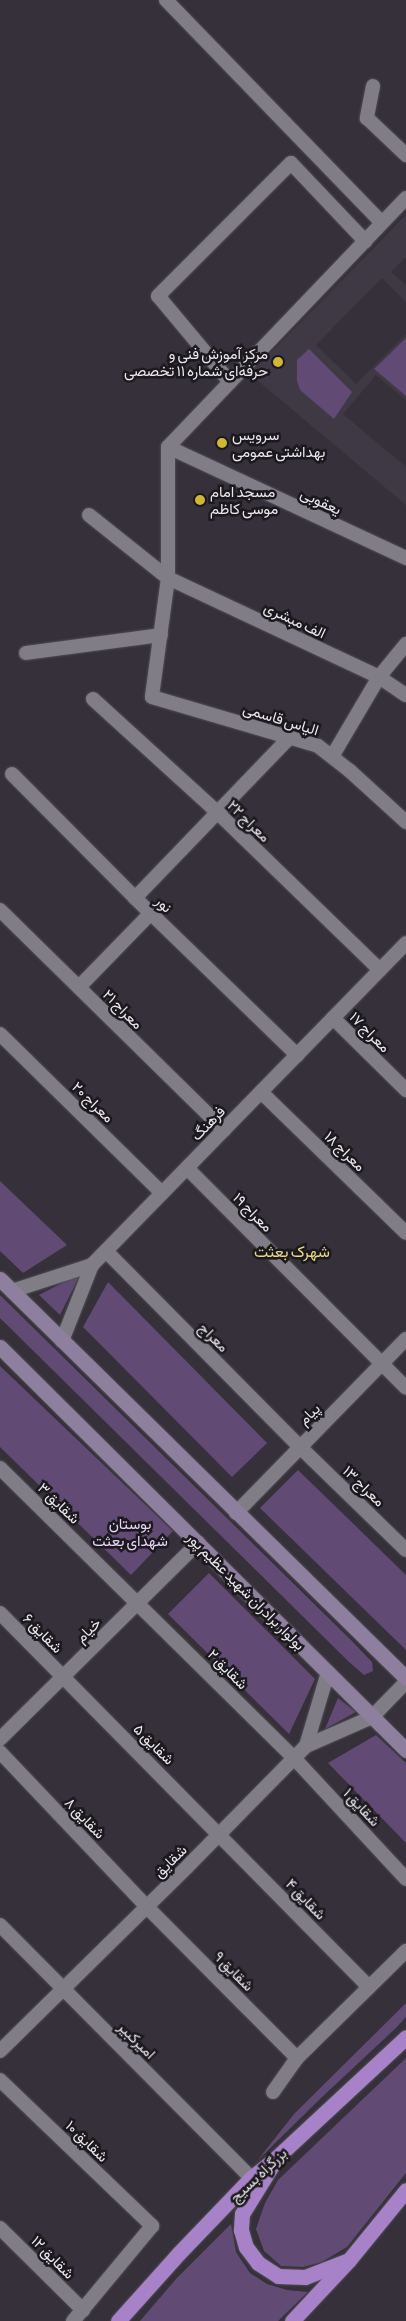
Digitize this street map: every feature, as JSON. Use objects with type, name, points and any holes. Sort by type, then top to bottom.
[{"type":"highway","name":"بزرگراه بسیج","points":[[118,2321],[179,2253],[251,2178],[277,2157],[406,2037]]},
{"type":"highway","points":[[277,2157],[242,2214],[241,2230],[246,2247],[258,2263],[278,2276],[305,2277],[350,2260]]},
{"type":"highway","points":[[292,2321],[350,2260],[406,2190]]},
{"type":"main road","points":[[0,1280],[406,1678]]},
{"type":"main road","name":"بولوار برادران شهید عظیم‌ پور","points":[[0,1347],[406,1750]]},
{"type":"street","points":[[166,0],[382,224]]},
{"type":"street","points":[[373,86],[367,118],[406,155]]},
{"type":"street","points":[[230,382],[158,296],[291,162],[365,241]]},
{"type":"street","points":[[26,653],[161,634],[168,578],[168,447],[406,198]]},
{"type":"street","name":"یعقوبی","points":[[168,447],[406,558]]},
{"type":"street","name":"الف مبشری","points":[[89,515],[168,578],[379,678],[406,695]]},
{"type":"street","name":"الیاس قاسمی","points":[[161,634],[152,697],[318,746],[333,756],[406,822]]},
{"type":"street","points":[[333,756],[379,678],[406,644]]},
{"type":"street","name":"معراج ۲۲","points":[[93,699],[217,812],[380,970]]},
{"type":"street","points":[[135,898],[290,738]]},
{"type":"street","name":"نور","points":[[12,774],[135,898],[297,1055]]},
{"type":"street","name":"معراج ۲۱","points":[[0,910],[224,1130]]},
{"type":"street","points":[[79,987],[151,913]]},
{"type":"street","name":"فرهنگ","points":[[12,1291],[92,1265],[380,970],[404,949]]},
{"type":"street","name":"معراج ۱۷","points":[[333,1018],[406,1090]]},
{"type":"street","name":"معراج ۲۰","points":[[0,1034],[162,1193]]},
{"type":"street","name":"معراج ۱۸","points":[[261,1092],[406,1233]]},
{"type":"street","name":"معراج ۱۹","points":[[187,1168],[406,1388]]},
{"type":"street","name":"معراج","points":[[106,1251],[299,1446]]},
{"type":"street","points":[[62,1341],[92,1265]]},
{"type":"street","name":"پیام","points":[[236,1513],[299,1446],[406,1339]]},
{"type":"street","name":"معراج ۱۳","points":[[299,1446],[406,1550]]},
{"type":"street","name":"شقایق ۳","points":[[0,1468],[138,1603]]},
{"type":"street","name":"خیام","points":[[0,1739],[198,1543]]},
{"type":"street","name":"شقایق ۲","points":[[138,1603],[294,1758]]},
{"type":"street","name":"شقایق ۶","points":[[0,1612],[64,1677]]},
{"type":"street","name":"شقایق","points":[[0,2051],[64,1990],[306,1746],[328,1672]]},
{"type":"street","name":"شقایق ۵","points":[[64,1677],[220,1834]]},
{"type":"street","points":[[306,1746],[372,1717],[406,1682]]},
{"type":"street","name":"شقایق ۸","points":[[0,1752],[147,1907]]},
{"type":"street","name":"شقایق ۱","points":[[294,1758],[406,1879]]},
{"type":"street","name":"شقایق ۴","points":[[220,1834],[368,1986]]},
{"type":"street","name":"شقایق ۹","points":[[147,1907],[297,2058]]},
{"type":"street","name":"امیرکبیر","points":[[0,1925],[251,2178]]},
{"type":"street","points":[[273,2092],[297,2058],[368,1986],[406,1951]]},
{"type":"street","name":"شقایق ۱۰","points":[[0,2080],[152,2226],[83,2310]]},
{"type":"street","name":"شقایق ۱۲","points":[[0,2228],[83,2310]]},
{"type":"street","points":[[73,2321],[83,2310]]},
{"type":"shaded area","name":"مرکز آموزش فنی و حرفه‌ای شماره ۱۱ تخصصی","points":[[406,215],[406,257],[391,272],[406,285],[406,302],[382,278],[316,345],[356,384],[406,334],[406,339],[374,369],[406,396],[406,400],[376,375],[343,414],[406,467],[406,505],[256,379],[254,370]]},
{"type":"green space","points":[[406,339],[406,396],[374,369]]},
{"type":"green space","points":[[309,349],[352,392],[334,419],[300,390],[297,381],[297,360]]},
{"type":"green space","points":[[0,1181],[67,1245],[23,1273],[0,1251]]},
{"type":"green space","points":[[81,1273],[60,1315],[39,1295]]},
{"type":"green space","points":[[108,1282],[267,1443],[232,1477],[83,1327]]},
{"type":"green space","points":[[0,1295],[352,1641],[372,1662],[373,1671],[364,1675],[348,1661],[0,1318]]},
{"type":"green space","name":"بوستان شهدای بعثت","points":[[0,1366],[173,1531],[131,1575],[0,1447]]},
{"type":"green space","points":[[298,1470],[406,1575],[406,1650],[260,1508]]},
{"type":"green space","points":[[209,1573],[315,1679],[289,1734],[168,1614]]},
{"type":"green space","points":[[338,1698],[356,1712],[325,1729]]},
{"type":"green space","points":[[376,1735],[406,1763],[406,1843],[328,1763]]},
{"type":"green space","points":[[406,2003],[406,2017],[397,2027],[257,2161],[294,2114]]},
{"type":"green space","points":[[406,2058],[406,2173],[347,2247],[322,2262],[303,2267],[281,2266],[264,2251],[256,2229],[265,2203],[278,2180]]},
{"type":"green space","points":[[231,2224],[236,2252],[250,2273],[267,2284],[287,2290],[308,2292],[278,2321],[140,2321],[176,2279]]},
{"type":"place","name":"مرکز آموزش فنی و حرفه‌ای شماره ۱۱ تخصصی","points":[[278,362]]},
{"type":"place","name":"سرویس بهداشتی عمومی","points":[[222,443]]},
{"type":"place","name":"مسجد امام موسی کاظم","points":[[200,500]]},
{"type":"district","name":"شهرک بعثت","points":[[292,1251]]}]
